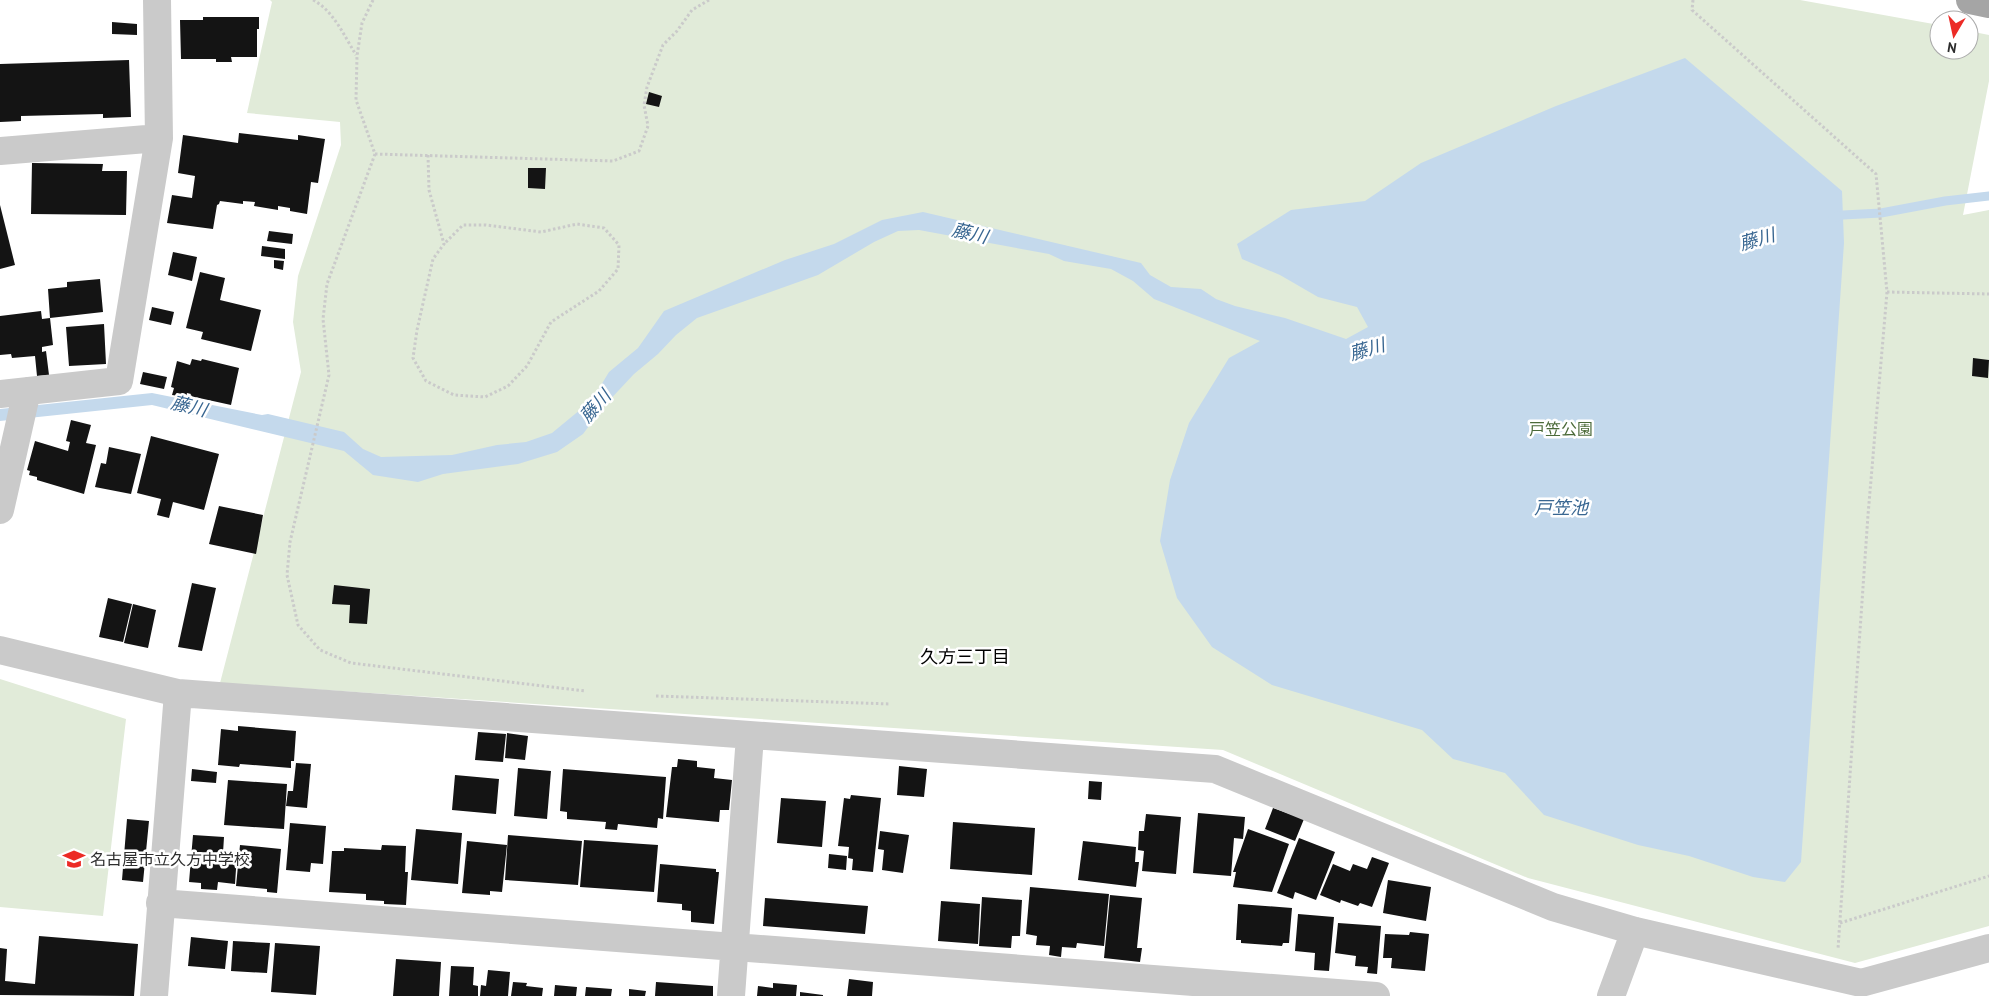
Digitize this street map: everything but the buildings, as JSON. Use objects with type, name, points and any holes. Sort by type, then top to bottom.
[{"type":"main road","points":[[1970,0],[1989,4]]},
{"type":"street","points":[[0,510],[18,402],[119,381],[159,138],[156,0]]},
{"type":"street","points":[[0,151],[159,138]]},
{"type":"street","points":[[0,650],[178,693],[1215,769],[1553,907],[1635,931],[1836,978],[1861,983],[1989,948]]},
{"type":"street","points":[[154,996],[178,693]]},
{"type":"street","points":[[731,996],[750,736]]},
{"type":"street","points":[[160,903],[1376,996]]},
{"type":"street","points":[[1611,996],[1635,931]]},
{"type":"path","points":[[313,0],[320,4],[336,23],[357,56]]},
{"type":"path","points":[[373,0],[362,23],[357,56],[356,100],[375,154],[327,284],[323,319],[329,375],[290,542],[287,575],[298,625],[320,650],[351,663],[588,691]]},
{"type":"path","points":[[375,154],[613,161],[640,151],[648,126],[644,106],[647,87],[663,45],[677,31],[692,10],[709,0]]},
{"type":"path","points":[[1693,0],[1692,10],[1876,174],[1887,292],[1867,524],[1836,978]]},
{"type":"path","points":[[428,156],[429,190],[444,244]]},
{"type":"path","points":[[577,224],[604,228],[619,245],[618,268],[599,290],[551,322],[527,366],[508,386],[485,397],[454,395],[426,381],[413,358],[417,330],[433,259],[444,244],[463,225],[486,225],[541,232],[577,224]]},
{"type":"path","points":[[1887,292],[1989,294]]},
{"type":"path","points":[[647,696],[890,704]]},
{"type":"path","points":[[1840,923],[1989,876]]},
{"type":"green space","name":"戸笠公園","points":[[270,0],[1800,0],[1929,23],[1929,60],[1979,60],[1979,33],[1989,35],[1989,81],[1963,215],[1989,210],[1989,926],[1855,963],[1528,878],[1223,750],[220,683],[301,372],[293,322],[298,276],[341,145],[340,122],[247,113],[272,2]]},
{"type":"green space","points":[[0,679],[126,719],[103,916],[0,907]]},
{"type":"water","name":"戸笠池","points":[[1685,58],[1842,191],[1844,243],[1801,862],[1785,882],[1753,877],[1689,856],[1638,845],[1544,815],[1505,773],[1453,759],[1422,730],[1272,685],[1212,647],[1177,598],[1160,541],[1170,480],[1189,423],[1229,358],[1260,341],[1154,299],[1133,281],[1111,269],[1064,261],[1049,254],[919,230],[898,231],[874,242],[818,275],[697,318],[634,374],[604,406],[583,434],[557,452],[518,464],[443,474],[418,482],[373,475],[344,451],[152,405],[0,421],[0,409],[152,393],[262,415],[268,414],[344,432],[363,449],[381,457],[452,455],[497,445],[526,442],[552,433],[592,400],[609,372],[638,348],[664,311],[785,260],[834,244],[882,220],[923,212],[1141,263],[1150,275],[1171,287],[1201,289],[1216,299],[1235,306],[1285,318],[1346,339],[1368,327],[1357,307],[1318,297],[1280,275],[1242,259],[1237,244],[1291,210],[1365,201],[1421,163],[1556,106]]},
{"type":"waterway","name":"藤川","points":[[1833,218],[1843,215],[1881,213],[1945,201],[1989,196]]},
{"type":"place","name":"名古屋市立久方中学校","points":[[74,859]]},
{"type":"district","name":"久方三丁目","points":[[965,656]]}]
